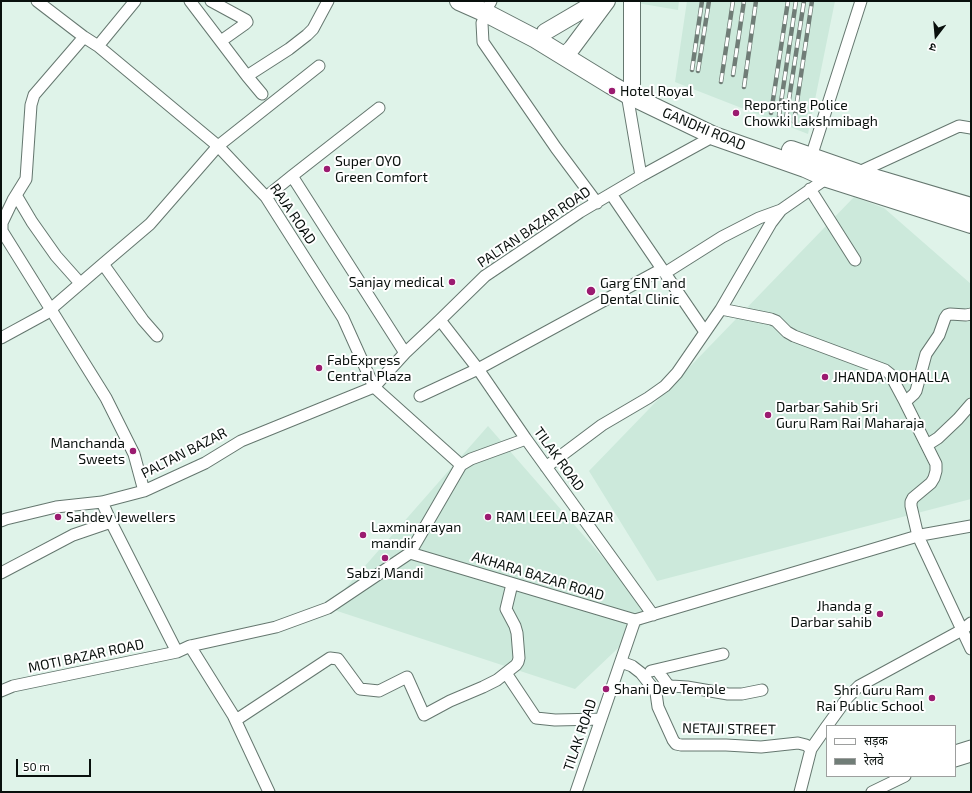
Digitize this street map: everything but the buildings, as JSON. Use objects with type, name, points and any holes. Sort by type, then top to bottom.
[{"type":"main road","name":"GANDHI ROAD","points":[[459,1],[489,4],[545,32],[568,52]]},
{"type":"main road","name":"GANDHI ROAD","points":[[489,4],[536,39],[568,52],[629,89],[714,136],[805,168],[827,178],[854,179]]},
{"type":"main road","name":"GANDHI ROAD","points":[[629,89],[717,126],[811,157],[854,179]]},
{"type":"main road","points":[[854,179],[971,207]]},
{"type":"main road","points":[[854,179],[971,224]]},
{"type":"street","name":"RAJA ROAD","points":[[37,1],[98,46],[218,146],[266,198],[343,318],[374,387],[461,465]]},
{"type":"street","points":[[98,46],[135,1]]},
{"type":"street","points":[[190,1],[262,94]]},
{"type":"street","points":[[211,1],[246,20],[247,22],[221,41]]},
{"type":"street","points":[[247,76],[307,36],[313,29],[328,1]]},
{"type":"street","points":[[545,32],[591,5],[595,1]]},
{"type":"street","points":[[568,52],[607,1]]},
{"type":"street","points":[[632,1],[629,89],[642,176]]},
{"type":"street","points":[[811,157],[861,1]]},
{"type":"street","points":[[489,4],[482,23],[483,42],[556,148],[597,203]]},
{"type":"street","points":[[84,37],[34,95],[31,105],[26,179],[16,194],[2,223],[2,231],[106,398],[134,454],[144,492]]},
{"type":"street","points":[[1,338],[50,310],[150,224],[218,146],[319,66]]},
{"type":"street","points":[[266,198],[380,108]]},
{"type":"street","points":[[854,179],[959,126],[971,128]]},
{"type":"street","name":"PALTAN BAZAR ROAD","points":[[374,387],[404,353],[485,276],[580,212],[714,136]]},
{"type":"street","points":[[292,176],[404,353]]},
{"type":"street","points":[[420,396],[478,369],[664,271],[722,237],[759,218],[781,210],[827,178]]},
{"type":"street","points":[[810,189],[855,260]]},
{"type":"street","points":[[16,194],[32,222],[56,256],[80,283]]},
{"type":"street","points":[[611,194],[705,332]]},
{"type":"street","points":[[546,467],[602,425],[648,398],[665,386],[677,373],[721,309],[771,223],[781,210]]},
{"type":"street","points":[[103,264],[143,320],[157,336]]},
{"type":"street","points":[[721,309],[771,319],[776,321],[787,332],[794,336],[885,370],[890,374],[936,464],[936,471],[931,484],[913,498],[911,506],[918,536],[966,626],[971,650]]},
{"type":"street","points":[[905,402],[914,394],[916,390],[926,354],[939,335],[947,315],[971,314]]},
{"type":"street","name":"TILAK ROAD","points":[[440,320],[478,369],[526,439],[653,615]]},
{"type":"street","name":"PALTAN BAZAR","points":[[1,521],[56,507],[102,502],[144,492],[205,463],[241,441],[374,387]]},
{"type":"street","points":[[927,445],[938,438],[971,404]]},
{"type":"street","points":[[410,554],[461,465],[471,459],[526,439]]},
{"type":"street","points":[[102,502],[177,652]]},
{"type":"street","points":[[1,573],[74,535],[111,522]]},
{"type":"street","points":[[635,620],[918,536],[971,526]]},
{"type":"street","name":"AKHARA BAZAR ROAD","points":[[410,554],[635,620]]},
{"type":"street","name":"MOTI BAZAR ROAD","points":[[1,691],[13,686],[177,652],[190,646],[276,627],[328,608],[410,554]]},
{"type":"street","points":[[236,720],[330,658],[338,659],[360,689],[379,691],[407,677],[424,715],[450,701],[497,680],[516,665],[519,658],[517,633],[506,609],[512,584]]},
{"type":"street","name":"TILAK ROAD","points":[[576,792],[635,620]]},
{"type":"street","points":[[828,725],[848,697],[859,686],[966,626]]},
{"type":"street","points":[[190,646],[236,720],[269,792]]},
{"type":"street","points":[[641,673],[723,654]]},
{"type":"street","name":"NETAJI STREET","points":[[620,662],[632,666],[641,673],[652,687],[656,693],[658,707],[676,744],[761,747],[798,743],[806,745],[811,749]]},
{"type":"street","points":[[657,670],[668,685],[671,686],[687,687],[728,694],[742,694],[762,690]]},
{"type":"street","points":[[506,673],[536,718],[555,720],[601,719]]},
{"type":"street","points":[[800,792],[811,749],[826,727]]},
{"type":"street","points":[[956,751],[971,746]]},
{"type":"street","points":[[956,761],[971,756]]},
{"type":"street","points":[[862,792],[887,777]]},
{"type":"street","points":[[872,792],[903,777]]},
{"type":"shaded area","points":[[637,1],[679,1],[678,10],[637,3]]},
{"type":"shaded area","points":[[687,1],[835,1],[808,134],[675,82]]},
{"type":"shaded area","name":"JHANDA MOHALLA","points":[[854,197],[884,208],[971,284],[971,499],[657,581],[589,471]]},
{"type":"shaded area","name":"RAM LEELA BAZAR","points":[[488,426],[653,615],[575,689],[328,608]]},
{"type":"railway","points":[[692,70],[702,1]]},
{"type":"railway","points":[[698,71],[709,1]]},
{"type":"railway","points":[[721,82],[733,1]]},
{"type":"railway","points":[[733,75],[744,1]]},
{"type":"railway","points":[[744,87],[756,1]]},
{"type":"railway","points":[[771,113],[788,1]]},
{"type":"railway","points":[[779,116],[796,1]]},
{"type":"railway","points":[[786,119],[804,1]]},
{"type":"railway","points":[[794,122],[812,1]]},
{"type":"place","name":"Hotel Royal","points":[[612,91]]},
{"type":"place","name":"Reporting Police Chowki Lakshmibagh","points":[[736,113]]},
{"type":"place","name":"Super OYO Green Comfort","points":[[327,169]]},
{"type":"place","name":"Sanjay medical","points":[[452,282]]},
{"type":"place","name":"Garg ENT and Dental Clinic","points":[[591,291]]},
{"type":"place","name":"FabExpress Central Plaza","points":[[319,368]]},
{"type":"place","name":"JHANDA MOHALLA","points":[[825,377]]},
{"type":"place","name":"Darbar Sahib Sri Guru Ram Rai Maharaja","points":[[768,415]]},
{"type":"place","name":"Manchanda Sweets","points":[[133,451]]},
{"type":"place","name":"Sahdev Jewellers","points":[[58,517]]},
{"type":"place","name":"RAM LEELA BAZAR","points":[[488,517]]},
{"type":"place","name":"Laxminarayan mandir","points":[[363,535]]},
{"type":"place","name":"Sabzi Mandi","points":[[385,558]]},
{"type":"place","name":"Jhanda g Darbar sahib","points":[[880,614]]},
{"type":"place","name":"Shani Dev Temple","points":[[606,689]]},
{"type":"place","name":"Shri Guru Ram Rai Public School","points":[[932,698]]}]
